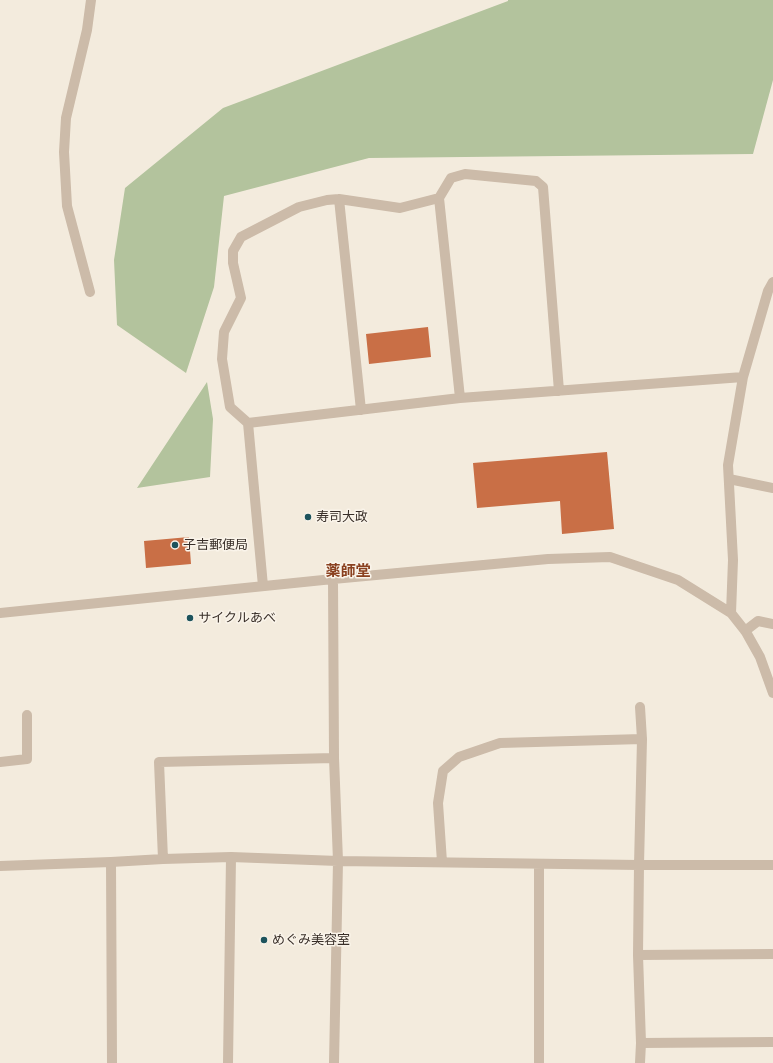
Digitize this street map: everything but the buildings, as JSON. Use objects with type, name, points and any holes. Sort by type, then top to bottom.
[{"type":"street","points":[[90,0],[87,30],[66,118],[64,152],[67,206],[90,292]]},
{"type":"street","points":[[460,398],[440,198],[451,178],[465,174],[536,181],[543,186],[558,391]]},
{"type":"street","points":[[263,586],[248,423],[230,407],[222,359],[224,332],[241,298],[233,263],[233,251],[241,237],[299,207],[327,200],[339,199],[400,208],[440,198]]},
{"type":"street","points":[[339,199],[361,410]]},
{"type":"street","points":[[731,613],[733,560],[728,465],[743,377],[768,290],[773,282]]},
{"type":"street","points":[[248,423],[460,398],[743,377]]},
{"type":"street","points":[[729,479],[773,488]]},
{"type":"street","points":[[0,613],[548,559],[610,557],[678,580],[731,613],[745,631],[760,656],[773,693]]},
{"type":"street","points":[[333,579],[334,758],[338,861],[334,1063]]},
{"type":"street","points":[[745,631],[758,621],[773,624]]},
{"type":"street","points":[[640,707],[642,739],[638,955],[641,1043],[640,1063]]},
{"type":"street","points":[[0,762],[27,759],[27,715]]},
{"type":"street","points":[[442,862],[438,803],[443,771],[459,757],[500,743],[642,739]]},
{"type":"street","points":[[163,858],[159,762],[334,758]]},
{"type":"street","points":[[0,866],[111,862],[163,858],[230,857],[338,861],[539,864],[773,865]]},
{"type":"street","points":[[228,1063],[230,857]]},
{"type":"street","points":[[111,862],[112,1063]]},
{"type":"street","points":[[539,864],[539,1063]]},
{"type":"street","points":[[638,955],[773,954]]},
{"type":"street","points":[[641,1043],[773,1042]]},
{"type":"green space","points":[[508,0],[773,0],[773,80],[753,154],[369,158],[224,196],[214,287],[186,373],[117,325],[114,260],[125,188],[223,108]]},
{"type":"green space","points":[[207,382],[213,419],[210,477],[137,488]]},
{"type":"place","name":"寿司大政","points":[[308,517]]},
{"type":"place","name":"子吉郵便局","points":[[175,545]]},
{"type":"place","name":"サイクルあべ","points":[[190,618]]},
{"type":"place","name":"めぐみ美容室","points":[[264,940]]},
{"type":"district","name":"薬師堂","points":[[348,572]]}]
